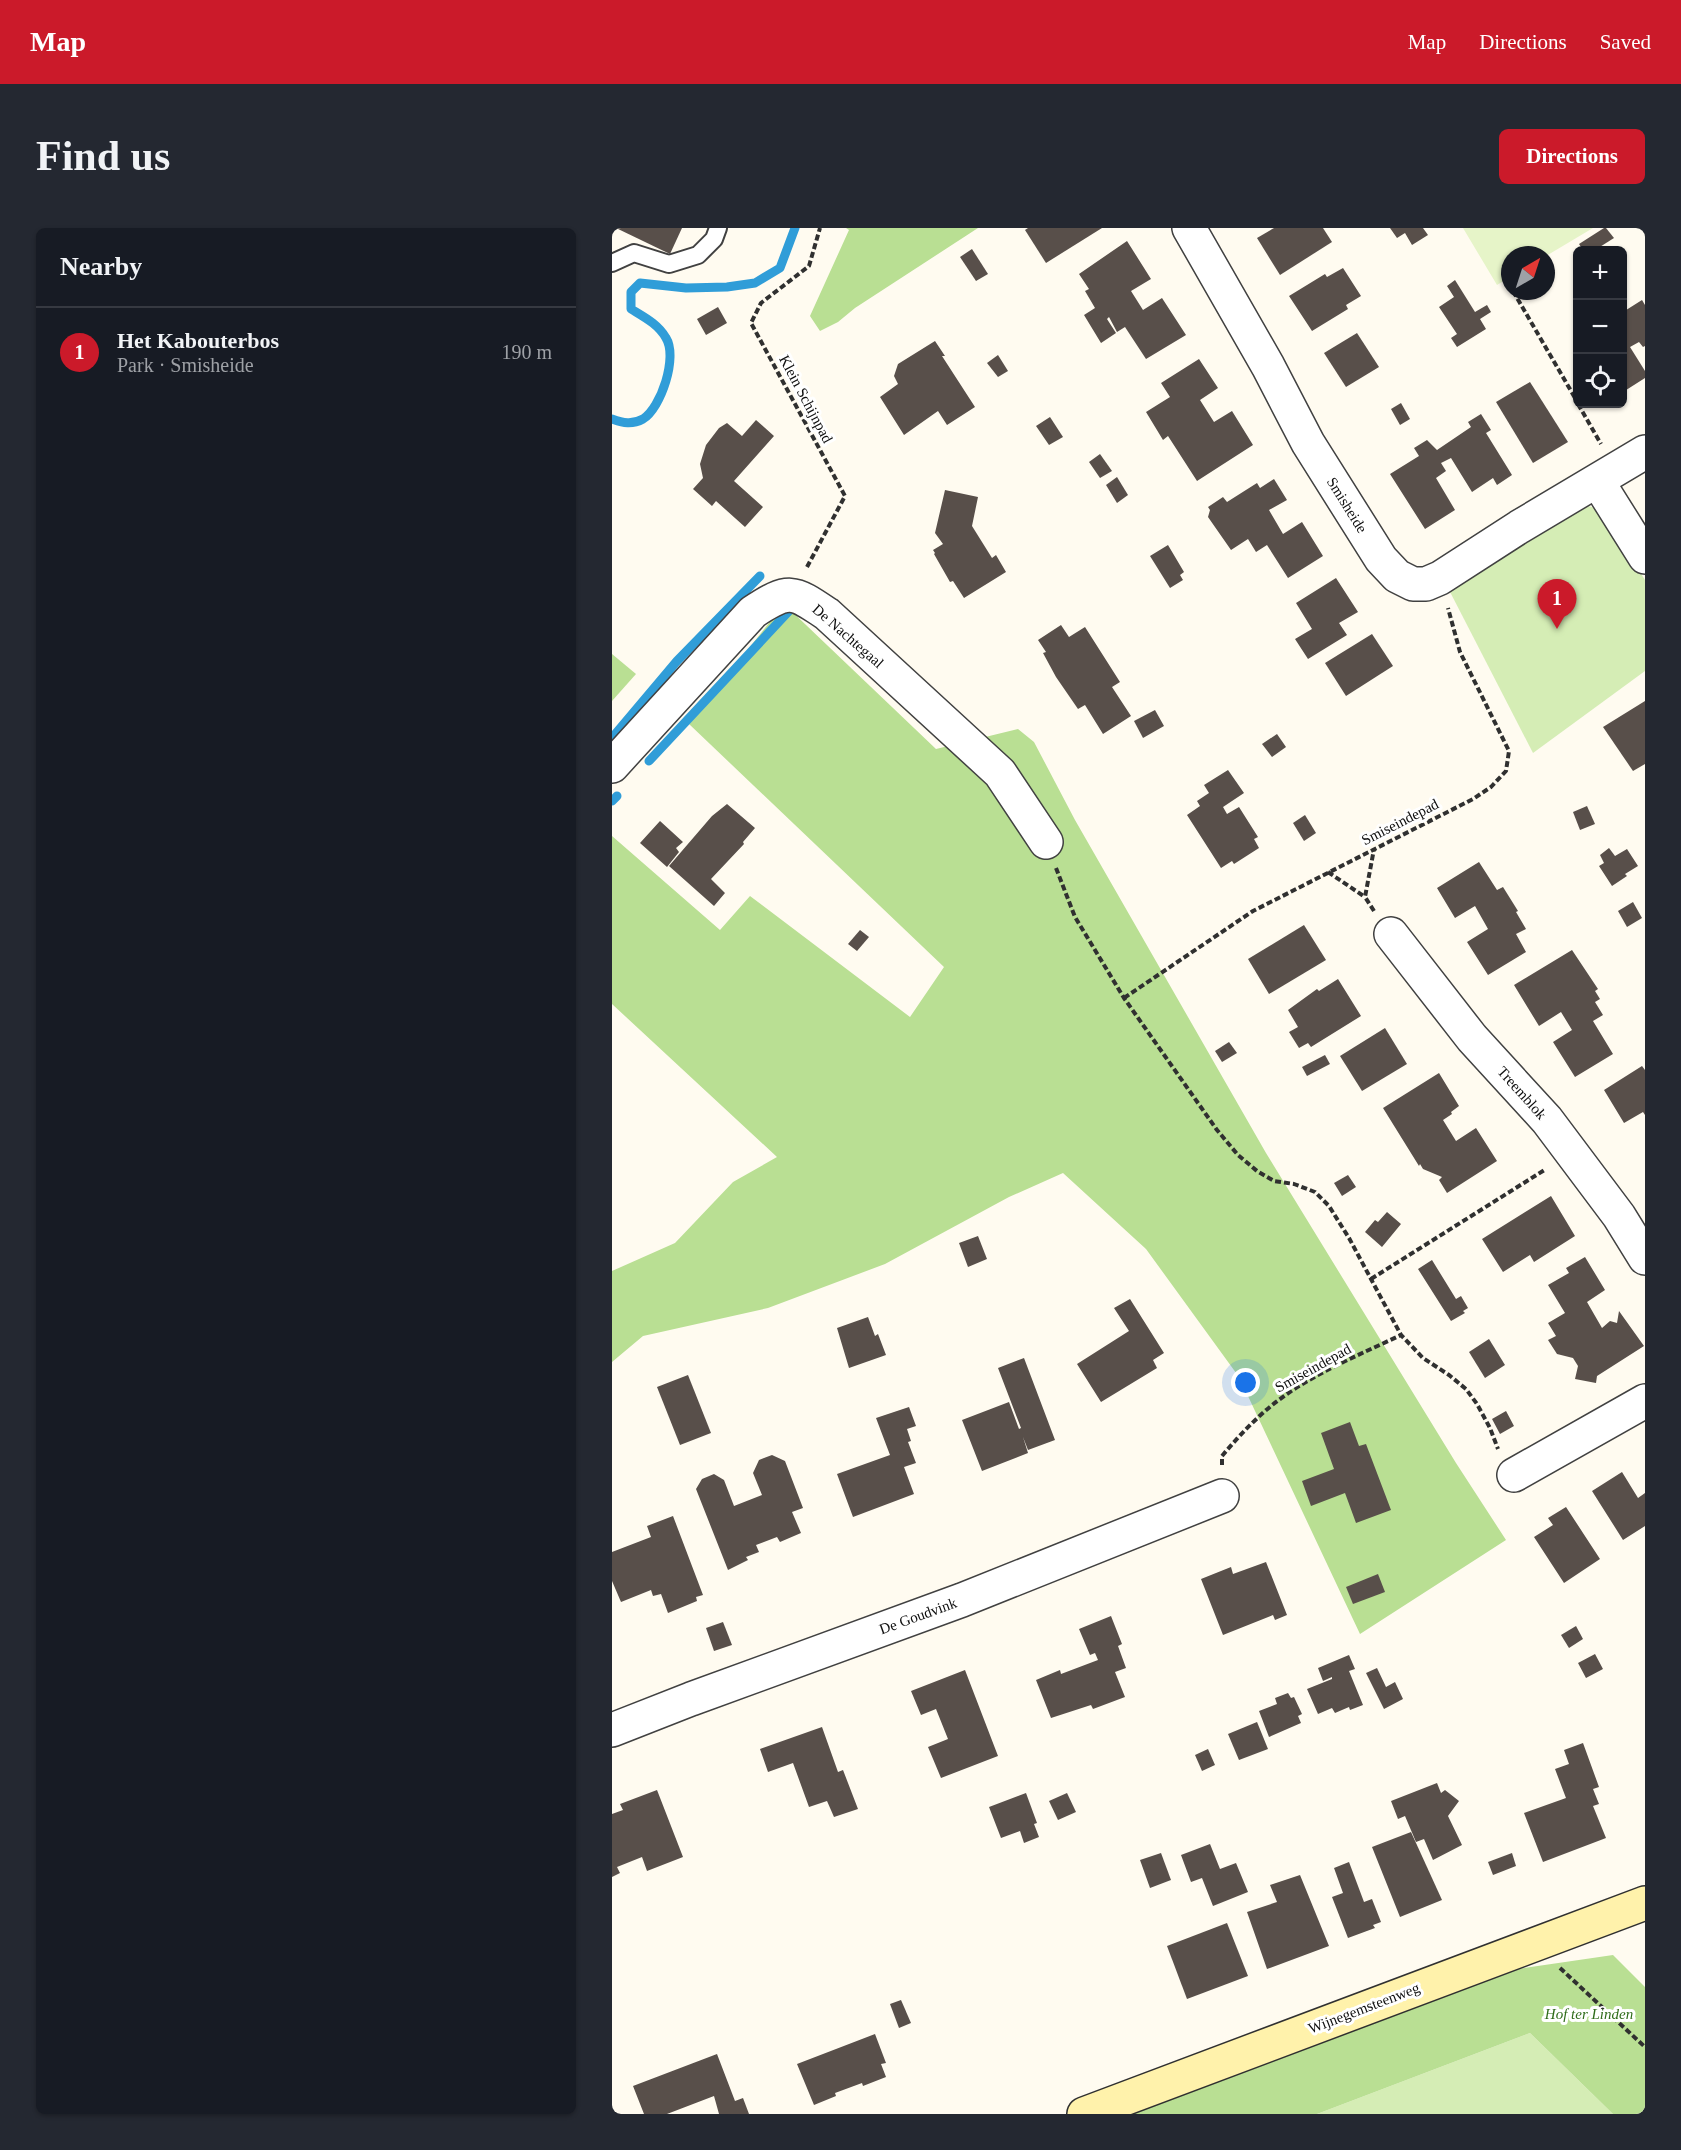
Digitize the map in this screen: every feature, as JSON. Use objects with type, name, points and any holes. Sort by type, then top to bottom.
[{"type":"street","name":"Smisheide","points":[[1189,228],[1268,366],[1308,443],[1381,559],[1397,576],[1413,584],[1426,584],[1440,578],[1520,526],[1645,453]]},
{"type":"street","points":[[1606,477],[1645,557]]},
{"type":"street","points":[[612,766],[753,612],[776,597],[792,594]]},
{"type":"street","name":"De Nachtegaal","points":[[792,594],[803,598],[827,614],[1000,773],[1046,842]]},
{"type":"street","name":"Treemblok","points":[[1391,934],[1472,1038],[1547,1120],[1619,1216],[1645,1258]]},
{"type":"street","points":[[1514,1475],[1645,1401]]},
{"type":"street","name":"De Goudvink","points":[[612,1730],[962,1600],[1222,1496]]},
{"type":"street","name":"Wijnegemsteenweg","points":[[1084,2114],[1645,1903]]},
{"type":"lane","points":[[612,263],[634,253],[669,264],[698,255],[714,239],[718,228]]},
{"type":"path","name":"Klein Schijnpad","points":[[792,594],[844,496],[751,323],[761,303],[808,266],[820,228]]},
{"type":"path","points":[[1518,300],[1573,394]]},
{"type":"path","points":[[1581,408],[1605,451],[1606,477]]},
{"type":"path","name":"Smiseindepad","points":[[1124,998],[1253,910],[1473,799],[1491,787],[1506,771],[1509,751],[1460,652],[1440,578]]},
{"type":"path","points":[[1046,842],[1076,916],[1124,998],[1217,1130],[1238,1155],[1257,1171],[1274,1181],[1294,1184],[1315,1192],[1329,1206],[1401,1335],[1423,1358],[1449,1374],[1466,1389],[1477,1404],[1490,1428],[1497,1448],[1514,1475]]},
{"type":"path","points":[[1365,897],[1374,849]]},
{"type":"path","points":[[1328,872],[1365,897],[1391,934]]},
{"type":"path","points":[[1371,1279],[1537,1173],[1574,1157]]},
{"type":"path","name":"Smiseindepad","points":[[1222,1496],[1222,1456],[1254,1420],[1307,1381],[1401,1335]]},
{"type":"path","points":[[1535,1944],[1645,2047]]},
{"type":"green space","points":[[846,228],[978,228],[855,308],[838,322],[820,331],[810,316],[849,230]]},
{"type":"green space","points":[[1463,228],[1593,228],[1555,251],[1555,246],[1501,246],[1501,283],[1497,285]]},
{"type":"green space","points":[[1580,504],[1603,513],[1645,580],[1645,671],[1533,753],[1448,588]]},
{"type":"green space","points":[[784,604],[936,749],[1018,729],[1034,742],[1075,820],[1266,1153],[1456,1463],[1506,1540],[1360,1634],[1239,1377],[1146,1249],[1063,1173],[1009,1197],[885,1264],[768,1308],[643,1336],[612,1362],[612,1271],[675,1243],[733,1182],[777,1157],[612,1004],[612,836],[720,930],[750,896],[910,1017],[944,967],[689,724]]},
{"type":"green space","points":[[612,654],[636,674],[612,701]]},
{"type":"green space","name":"Hof ter Linden","points":[[1613,1955],[1645,1987],[1645,2114],[1613,2114],[1530,2033],[1317,2114],[1116,2114],[1490,1973]]},
{"type":"green space","points":[[1530,2033],[1613,2114],[1317,2114]]},
{"type":"building","points":[[616,228],[682,228],[670,254]]},
{"type":"building","points":[[1028,228],[1102,228],[1046,263],[1025,230]]},
{"type":"building","points":[[1274,228],[1323,228],[1332,242],[1280,275],[1257,238]]},
{"type":"building","points":[[1390,228],[1423,228],[1428,235],[1412,245],[1405,233],[1397,238]]},
{"type":"building","points":[[1604,228],[1614,238],[1601,246],[1580,246],[1579,244]]},
{"type":"building","points":[[1127,241],[1151,279],[1131,291],[1143,310],[1162,298],[1186,335],[1146,359],[1125,327],[1117,332],[1109,317],[1107,319],[1116,333],[1101,343],[1084,315],[1095,308],[1085,291],[1089,289],[1079,274]]},
{"type":"building","points":[[972,249],[988,274],[976,281],[960,257]]},
{"type":"building","points":[[1343,268],[1361,296],[1346,305],[1348,309],[1312,331],[1289,296],[1325,274],[1327,277]]},
{"type":"building","points":[[1455,280],[1475,312],[1487,305],[1491,312],[1480,319],[1486,329],[1457,347],[1451,338],[1457,334],[1439,307],[1454,297],[1447,286]]},
{"type":"building","points":[[1642,300],[1645,305],[1645,346],[1643,347],[1639,342],[1630,347],[1645,371],[1645,378],[1627,389],[1627,354],[1627,309]]},
{"type":"building","points":[[718,307],[727,323],[706,335],[697,319]]},
{"type":"building","points":[[1357,333],[1379,367],[1346,387],[1324,353]]},
{"type":"building","points":[[935,341],[975,407],[947,425],[938,411],[904,435],[880,397],[898,384],[894,376],[898,364]]},
{"type":"building","points":[[998,355],[1008,371],[998,377],[987,363]]},
{"type":"building","points":[[1199,359],[1218,388],[1200,400],[1214,422],[1232,411],[1253,445],[1197,481],[1168,436],[1163,440],[1146,412],[1170,397],[1161,383]]},
{"type":"building","points":[[1530,382],[1568,442],[1533,463],[1496,402]]},
{"type":"building","points":[[1401,403],[1410,419],[1400,425],[1391,409]]},
{"type":"building","points":[[1481,414],[1491,430],[1486,433],[1512,475],[1497,485],[1493,478],[1472,492],[1451,458],[1441,463],[1446,471],[1436,478],[1455,510],[1425,529],[1390,474],[1419,456],[1414,448],[1427,440],[1437,450],[1471,427],[1468,422]]},
{"type":"building","points":[[1050,417],[1063,437],[1049,445],[1036,426]]},
{"type":"building","points":[[756,420],[774,436],[734,481],[763,507],[745,527],[716,501],[712,506],[693,489],[703,478],[700,464],[706,445],[719,428],[727,423],[742,436]]},
{"type":"building","points":[[1100,454],[1112,471],[1100,478],[1089,462]]},
{"type":"building","points":[[1117,477],[1128,495],[1117,503],[1106,485]]},
{"type":"building","points":[[1274,479],[1287,500],[1269,510],[1283,534],[1302,522],[1323,556],[1288,578],[1267,545],[1256,552],[1248,539],[1231,550],[1208,517],[1210,510],[1208,507],[1223,497],[1227,502],[1257,483],[1260,488]]},
{"type":"building","points":[[945,490],[978,497],[972,526],[992,558],[996,555],[1006,572],[964,598],[953,581],[950,582],[933,550],[943,544],[935,533]]},
{"type":"building","points":[[1168,545],[1184,572],[1180,575],[1183,580],[1170,588],[1150,556]]},
{"type":"building","points":[[1336,578],[1358,612],[1339,623],[1347,635],[1308,659],[1295,639],[1312,629],[1296,603]]},
{"type":"building","points":[[1061,625],[1069,637],[1085,627],[1120,682],[1112,687],[1131,716],[1103,734],[1085,705],[1078,709],[1043,653],[1046,652],[1038,640]]},
{"type":"building","points":[[1372,634],[1393,666],[1346,696],[1325,663]]},
{"type":"building","points":[[1645,701],[1645,764],[1633,771],[1603,727]]},
{"type":"building","points":[[1155,710],[1164,726],[1143,738],[1134,721]]},
{"type":"building","points":[[1277,734],[1286,747],[1272,757],[1262,744]]},
{"type":"building","points":[[1228,770],[1244,793],[1223,807],[1227,814],[1239,807],[1258,837],[1254,839],[1259,848],[1234,864],[1232,861],[1221,868],[1187,815],[1200,806],[1197,801],[1209,793],[1204,785]]},
{"type":"building","points":[[727,804],[755,828],[743,842],[744,844],[711,879],[725,893],[714,906],[669,866],[712,816]]},
{"type":"building","points":[[1587,806],[1595,824],[1580,830],[1573,812]]},
{"type":"building","points":[[1305,815],[1316,833],[1304,841],[1293,823]]},
{"type":"building","points":[[660,821],[683,842],[676,848],[679,852],[667,867],[640,843]]},
{"type":"building","points":[[1609,848],[1615,856],[1627,849],[1638,866],[1612,886],[1599,866],[1604,863],[1600,855]]},
{"type":"building","points":[[1479,862],[1497,890],[1503,887],[1526,929],[1516,934],[1526,952],[1488,975],[1467,942],[1488,929],[1475,906],[1455,918],[1437,888]]},
{"type":"building","points":[[1633,902],[1642,918],[1627,927],[1618,911]]},
{"type":"building","points":[[1304,925],[1326,960],[1269,994],[1248,959]]},
{"type":"building","points":[[860,930],[869,937],[857,951],[848,944]]},
{"type":"building","points":[[1572,950],[1598,989],[1595,991],[1600,999],[1595,1002],[1603,1015],[1593,1021],[1613,1054],[1575,1077],[1553,1042],[1572,1030],[1561,1012],[1539,1026],[1514,985]]},
{"type":"building","points":[[1338,979],[1361,1016],[1311,1047],[1308,1043],[1299,1048],[1289,1032],[1298,1027],[1288,1010],[1317,989],[1319,991]]},
{"type":"building","points":[[1385,1028],[1407,1064],[1362,1091],[1340,1056]]},
{"type":"building","points":[[1229,1042],[1237,1053],[1222,1062],[1215,1051]]},
{"type":"building","points":[[1325,1055],[1330,1064],[1307,1076],[1302,1067]]},
{"type":"building","points":[[1642,1066],[1645,1070],[1645,1115],[1643,1112],[1624,1123],[1604,1090]]},
{"type":"building","points":[[1439,1073],[1459,1106],[1443,1120],[1456,1141],[1476,1128],[1497,1161],[1447,1193],[1439,1180],[1442,1177],[1423,1169],[1420,1164],[1419,1166],[1383,1108]]},
{"type":"building","points":[[1348,1175],[1356,1187],[1342,1196],[1334,1183]]},
{"type":"building","points":[[1551,1196],[1575,1236],[1534,1262],[1530,1255],[1503,1272],[1482,1239]]},
{"type":"building","points":[[1387,1212],[1401,1224],[1382,1247],[1365,1232],[1375,1220],[1378,1222]]},
{"type":"building","points":[[978,1236],[987,1259],[968,1267],[959,1243]]},
{"type":"building","points":[[1585,1257],[1605,1290],[1587,1302],[1602,1328],[1610,1321],[1617,1323],[1619,1311],[1644,1346],[1597,1376],[1596,1383],[1575,1379],[1578,1366],[1573,1358],[1557,1354],[1548,1340],[1556,1336],[1548,1323],[1565,1313],[1548,1285],[1569,1273],[1566,1268]]},
{"type":"building","points":[[1432,1260],[1456,1299],[1461,1296],[1468,1308],[1463,1311],[1465,1313],[1451,1321],[1418,1269]]},
{"type":"building","points":[[1130,1299],[1164,1353],[1153,1360],[1157,1368],[1101,1402],[1077,1364],[1129,1331],[1114,1308]]},
{"type":"building","points":[[868,1317],[875,1336],[878,1334],[886,1355],[849,1368],[837,1328]]},
{"type":"building","points":[[1489,1339],[1505,1365],[1485,1378],[1469,1352]]},
{"type":"building","points":[[1024,1358],[1055,1440],[1028,1450],[1023,1437],[1028,1453],[982,1471],[962,1420],[1009,1402],[1019,1429],[1021,1428],[998,1368]]},
{"type":"building","points":[[688,1375],[711,1433],[680,1445],[657,1387]]},
{"type":"building","points":[[909,1407],[916,1426],[907,1429],[911,1441],[908,1442],[916,1463],[904,1467],[914,1494],[853,1517],[837,1474],[890,1455],[876,1418]]},
{"type":"building","points":[[1506,1411],[1514,1426],[1500,1434],[1492,1419]]},
{"type":"building","points":[[1350,1422],[1359,1446],[1366,1444],[1391,1510],[1356,1523],[1345,1493],[1311,1506],[1302,1481],[1334,1469],[1321,1433]]},
{"type":"building","points":[[772,1455],[785,1461],[803,1508],[792,1512],[801,1533],[780,1542],[777,1537],[756,1545],[759,1552],[746,1557],[748,1560],[728,1570],[696,1489],[702,1479],[714,1474],[724,1480],[734,1506],[762,1495],[753,1473],[759,1460]]},
{"type":"building","points":[[1622,1472],[1638,1498],[1645,1493],[1645,1526],[1623,1540],[1592,1491]]},
{"type":"building","points":[[1566,1507],[1600,1559],[1564,1583],[1534,1537],[1553,1525],[1548,1518]]},
{"type":"building","points":[[673,1516],[703,1595],[696,1597],[697,1601],[668,1613],[661,1594],[653,1596],[651,1590],[621,1602],[612,1581],[612,1552],[651,1537],[647,1526]]},
{"type":"building","points":[[1266,1562],[1287,1615],[1275,1620],[1273,1615],[1223,1635],[1201,1579],[1231,1567],[1233,1574]]},
{"type":"building","points":[[1378,1574],[1385,1592],[1353,1604],[1346,1587]]},
{"type":"building","points":[[1111,1616],[1122,1644],[1118,1646],[1126,1668],[1115,1672],[1125,1697],[1093,1709],[1091,1705],[1051,1718],[1036,1680],[1060,1670],[1061,1674],[1098,1660],[1095,1653],[1090,1655],[1079,1629]]},
{"type":"building","points":[[723,1622],[732,1645],[714,1651],[706,1628]]},
{"type":"building","points":[[1576,1626],[1583,1639],[1569,1648],[1561,1635]]},
{"type":"building","points":[[1595,1654],[1603,1669],[1586,1678],[1578,1663]]},
{"type":"building","points":[[1349,1655],[1355,1669],[1349,1671],[1363,1705],[1350,1710],[1349,1707],[1335,1713],[1332,1708],[1318,1714],[1307,1689],[1332,1679],[1332,1677],[1323,1681],[1318,1668]]},
{"type":"building","points":[[1377,1668],[1386,1687],[1395,1682],[1403,1699],[1384,1709],[1366,1673]]},
{"type":"building","points":[[965,1670],[998,1756],[941,1778],[928,1747],[948,1739],[936,1709],[921,1715],[911,1691]]},
{"type":"building","points":[[1288,1693],[1291,1698],[1294,1697],[1302,1714],[1298,1716],[1301,1723],[1269,1737],[1259,1711],[1277,1704],[1275,1698]]},
{"type":"building","points":[[1257,1722],[1268,1749],[1239,1760],[1228,1734]]},
{"type":"building","points":[[822,1727],[838,1772],[843,1770],[858,1809],[834,1817],[827,1801],[809,1807],[793,1763],[768,1772],[760,1749]]},
{"type":"building","points":[[1583,1743],[1599,1787],[1593,1789],[1599,1804],[1593,1806],[1606,1838],[1543,1862],[1524,1813],[1566,1798],[1555,1769],[1569,1764],[1564,1750]]},
{"type":"building","points":[[1208,1749],[1215,1765],[1202,1771],[1195,1755]]},
{"type":"building","points":[[1437,1783],[1441,1793],[1445,1790],[1459,1801],[1448,1816],[1462,1845],[1433,1860],[1424,1839],[1416,1842],[1405,1816],[1398,1819],[1391,1801]]},
{"type":"building","points":[[657,1790],[683,1857],[647,1871],[642,1857],[617,1867],[620,1873],[612,1877],[612,1814],[623,1810],[620,1804]]},
{"type":"building","points":[[1026,1793],[1037,1823],[1034,1824],[1039,1837],[1024,1843],[1020,1831],[1001,1838],[989,1807]]},
{"type":"building","points":[[1067,1793],[1076,1812],[1058,1820],[1049,1801]]},
{"type":"building","points":[[1411,1832],[1442,1900],[1400,1917],[1372,1847]]},
{"type":"building","points":[[1210,1844],[1220,1869],[1236,1863],[1248,1892],[1213,1906],[1202,1878],[1191,1882],[1181,1855]]},
{"type":"building","points":[[1161,1853],[1171,1880],[1150,1888],[1140,1860]]},
{"type":"building","points":[[1512,1853],[1516,1866],[1493,1875],[1488,1862]]},
{"type":"building","points":[[1349,1862],[1364,1902],[1372,1899],[1381,1922],[1373,1925],[1375,1928],[1348,1938],[1332,1897],[1343,1893],[1334,1868]]},
{"type":"building","points":[[1300,1875],[1329,1946],[1267,1969],[1247,1912],[1277,1902],[1270,1885]]},
{"type":"building","points":[[1227,1923],[1248,1976],[1187,1999],[1167,1946]]},
{"type":"building","points":[[901,2000],[911,2023],[899,2028],[890,2004]]},
{"type":"building","points":[[875,2034],[886,2063],[881,2064],[886,2077],[835,2093],[836,2096],[814,2105],[797,2064]]},
{"type":"building","points":[[717,2054],[735,2101],[743,2098],[749,2114],[719,2114],[714,2096],[667,2114],[644,2114],[633,2086]]},
{"type":"waterway","points":[[612,419],[620,422],[635,422],[650,413],[661,394],[669,369],[669,346],[666,338],[655,325],[631,309],[631,292],[640,283],[686,288],[727,287],[755,283],[780,268],[795,228]]},
{"type":"waterway","points":[[612,738],[677,661],[760,576]]},
{"type":"waterway","points":[[649,761],[789,611]]},
{"type":"waterway","points":[[612,801],[617,796]]},
{"type":"place","name":"Het Kabouterbos","points":[[1557,629]]}]
